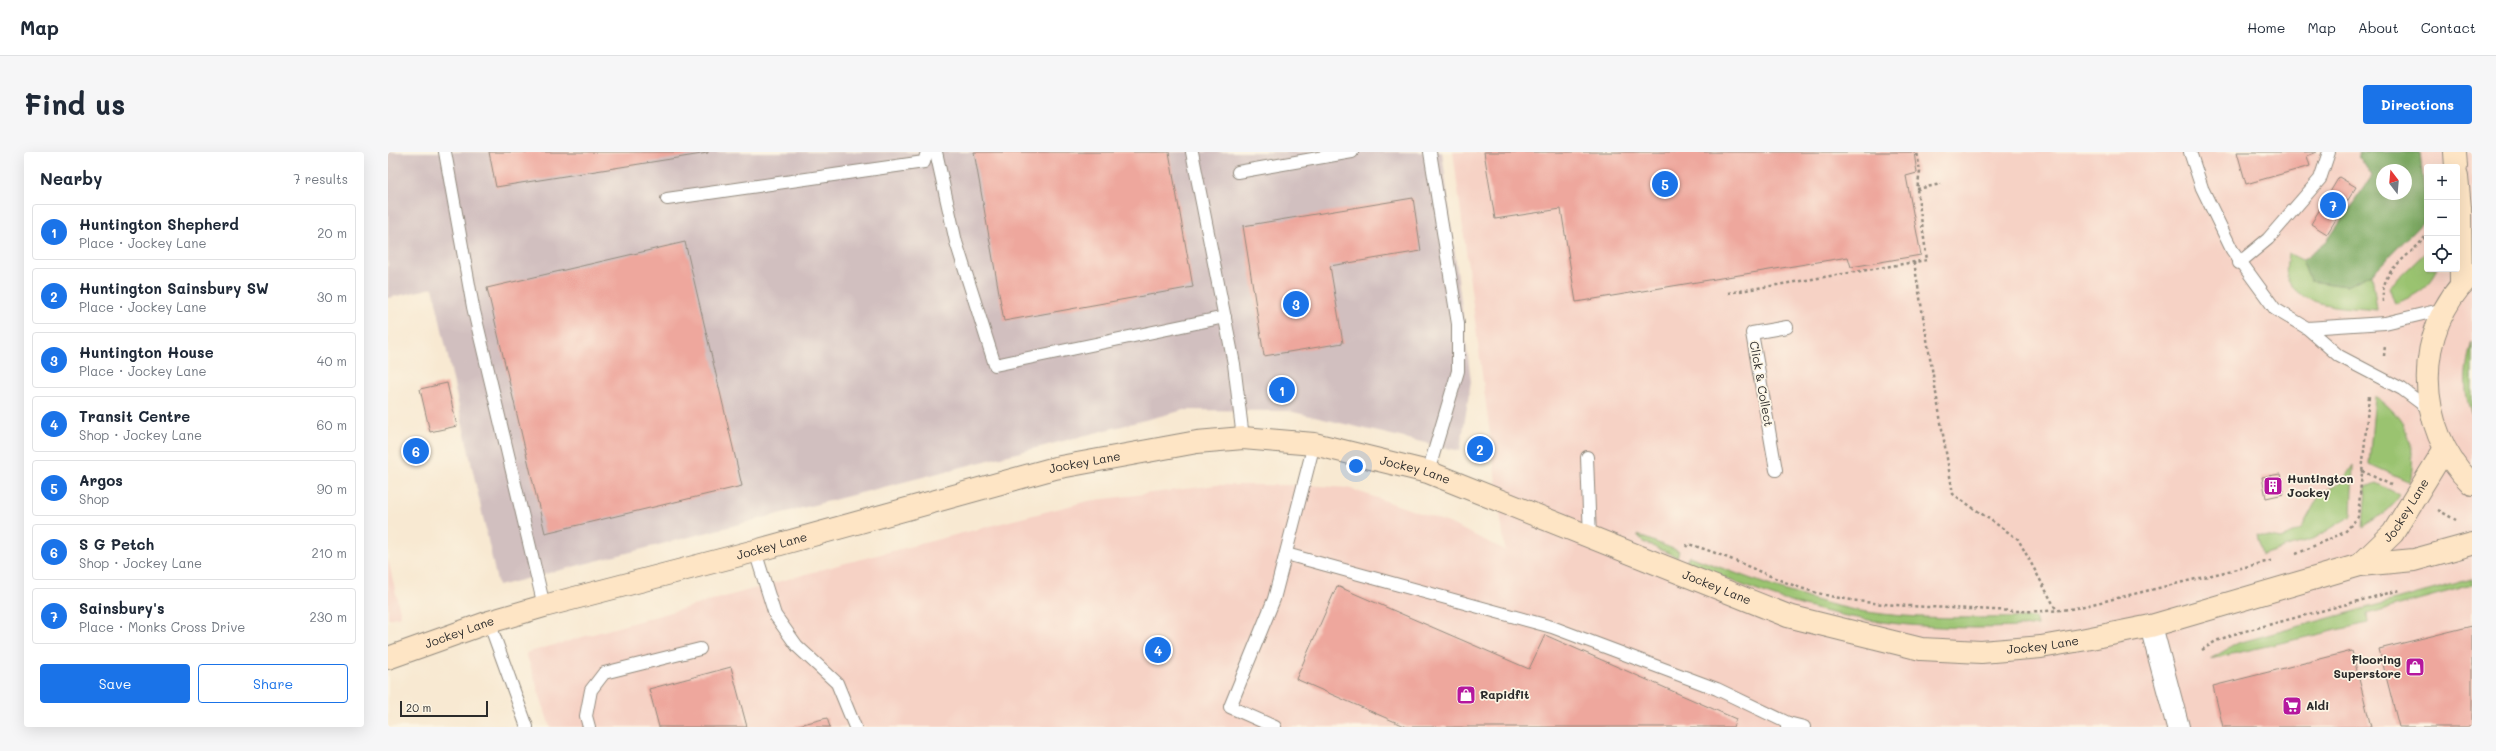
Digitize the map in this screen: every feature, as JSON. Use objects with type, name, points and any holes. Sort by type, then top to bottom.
[{"type":"street","points":[[2455,152],[2456,164]]},
{"type":"street","points":[[2459,200],[2467,279],[2444,309],[2431,341],[2426,376],[2430,410],[2444,450],[2462,475],[2472,484]]},
{"type":"street","name":"Jockey Lane","points":[[388,658],[489,622],[544,606],[755,551],[1055,468],[1197,442],[1243,438],[1314,444],[1428,472],[1590,538],[1674,569],[1788,616],[1921,649],[1981,652],[2041,647],[2151,626],[2360,566],[2414,560],[2472,544]]},
{"type":"street","name":"Jockey Lane","points":[[2360,566],[2393,533],[2444,450]]},
{"type":"street","points":[[2151,626],[2178,727]]},
{"type":"lane","points":[[446,152],[473,307],[544,606]]},
{"type":"lane","points":[[667,199],[924,162],[926,152]]},
{"type":"lane","points":[[936,152],[956,242],[995,365],[1225,317]]},
{"type":"lane","points":[[1192,152],[1234,364],[1243,438]]},
{"type":"lane","points":[[1238,172],[1287,157],[1352,152]]},
{"type":"lane","points":[[1428,472],[1458,370],[1458,324],[1430,152]]},
{"type":"lane","points":[[2190,152],[2202,188],[2239,263],[2275,309],[2307,328],[2339,356],[2402,389],[2430,410]]},
{"type":"lane","points":[[2239,263],[2268,239],[2320,179],[2329,152]]},
{"type":"lane","points":[[2307,328],[2385,322],[2444,309]]},
{"type":"lane","name":"Click & Collect","points":[[1776,470],[1752,333],[1787,327]]},
{"type":"lane","points":[[1275,727],[1230,707],[1274,598],[1314,444]]},
{"type":"lane","points":[[1586,457],[1590,538]]},
{"type":"lane","points":[[755,551],[775,614],[797,646],[837,683],[855,727]]},
{"type":"lane","points":[[1286,554],[1552,627],[1717,689],[1788,725],[1804,727]]},
{"type":"lane","points":[[489,622],[527,727]]},
{"type":"lane","points":[[589,727],[586,716],[591,690],[604,673],[700,649]]},
{"type":"path","points":[[1728,293],[1927,260],[1917,188],[1920,172],[1917,152]]},
{"type":"path","points":[[1917,188],[1941,184]]},
{"type":"path","points":[[2383,307],[2382,291],[2389,271],[2425,236]]},
{"type":"path","points":[[1914,262],[1953,494],[2018,539],[2057,611]]},
{"type":"path","points":[[2293,556],[2345,532],[2358,517],[2369,394]]},
{"type":"path","points":[[1688,544],[1709,550],[1805,589],[1884,605],[2057,611],[2278,559]]},
{"type":"path","points":[[2202,650],[2216,641],[2234,634],[2403,589]]},
{"type":"shaded area","points":[[388,152],[1442,152],[1471,381],[1460,451],[1289,411],[1184,410],[498,586],[433,288],[388,298]]},
{"type":"shaded area","points":[[1453,152],[2472,152],[2472,727],[550,727],[526,653],[838,565],[1088,501],[1217,485],[1307,485],[1348,488],[1449,523],[1505,550]]},
{"type":"shaded area","points":[[388,559],[401,616],[388,619]]},
{"type":"green space","points":[[2359,152],[2420,152],[2424,190],[2423,222],[2372,274],[2346,286],[2310,281],[2302,260],[2327,241],[2372,176],[2360,158]]},
{"type":"green space","points":[[2288,253],[2302,260],[2310,281],[2346,286],[2372,274],[2377,310],[2330,305],[2307,298],[2298,292],[2288,280],[2286,269]]},
{"type":"green space","points":[[2424,254],[2424,272],[2436,272],[2430,282],[2420,291],[2395,304],[2389,287]]},
{"type":"green space","points":[[2472,342],[2472,415],[2467,397],[2466,370]]},
{"type":"green space","points":[[2375,396],[2395,413],[2407,433],[2411,444],[2412,456],[2410,482],[2369,464]]},
{"type":"green space","points":[[2353,465],[2351,516],[2315,538],[2262,555],[2257,535],[2281,539],[2301,529],[2320,494],[2342,482]]},
{"type":"green space","points":[[2376,483],[2400,495],[2392,506],[2363,528],[2366,487]]},
{"type":"green space","points":[[1637,535],[1679,551],[1677,557],[1645,543]]},
{"type":"green space","points":[[1689,556],[1789,592],[1850,609],[1873,613],[1919,617],[2035,618],[2037,626],[1976,628],[1916,626],[1856,618],[1826,612],[1783,600],[1727,579],[1686,562]]},
{"type":"green space","points":[[2472,579],[2472,585],[2367,614],[2368,623],[2210,659],[2238,643]]},
{"type":"building","points":[[489,152],[708,152],[708,153],[496,187]]},
{"type":"building","points":[[974,152],[1169,152],[1193,287],[1004,321]]},
{"type":"building","points":[[1484,152],[1914,152],[1917,173],[1906,176],[1921,255],[1851,267],[1848,257],[1576,302],[1561,209],[1495,219]]},
{"type":"building","points":[[2237,152],[2317,152],[2307,156],[2310,166],[2246,184]]},
{"type":"building","points":[[2339,177],[2356,187],[2327,234],[2311,224]]},
{"type":"building","points":[[1413,198],[1421,251],[1330,266],[1343,343],[1264,356],[1243,226]]},
{"type":"building","points":[[685,242],[742,486],[545,533],[487,288]]},
{"type":"building","points":[[1274,378],[1293,382],[1289,402],[1270,398]]},
{"type":"building","points":[[447,383],[457,426],[430,432],[420,389]]},
{"type":"building","points":[[1475,437],[1492,447],[1485,461],[1467,451]]},
{"type":"building","name":"Huntington Jockey","points":[[2280,474],[2284,494],[2266,498],[2262,477]]},
{"type":"building","points":[[1337,586],[1529,669],[1545,635],[1736,719],[1733,727],[1407,727],[1296,679]]},
{"type":"building","points":[[2472,626],[2472,727],[2399,727],[2379,649]]},
{"type":"building","name":"Aldi","points":[[2352,651],[2371,727],[2223,727],[2213,686]]},
{"type":"building","points":[[731,667],[747,727],[659,727],[649,689]]},
{"type":"building","points":[[827,718],[830,727],[795,727],[795,726]]},
{"type":"place","name":"Argos","points":[[1665,184]]},
{"type":"place","name":"Sainsbury's","points":[[2333,205]]},
{"type":"place","name":"Huntington House","points":[[1296,304]]},
{"type":"place","name":"Huntington Shepherd","points":[[1282,390]]},
{"type":"place","name":"Huntington Sainsbury SW","points":[[1480,449]]},
{"type":"place","name":"S G Petch","points":[[416,451]]},
{"type":"place","name":"Huntington Jockey","points":[[2273,486]]},
{"type":"place","name":"Transit Centre","points":[[1158,650]]},
{"type":"place","name":"Flooring Superstore","points":[[2415,667]]},
{"type":"place","name":"Rapidfit","points":[[1466,695]]},
{"type":"place","name":"Aldi","points":[[2292,706]]}]
